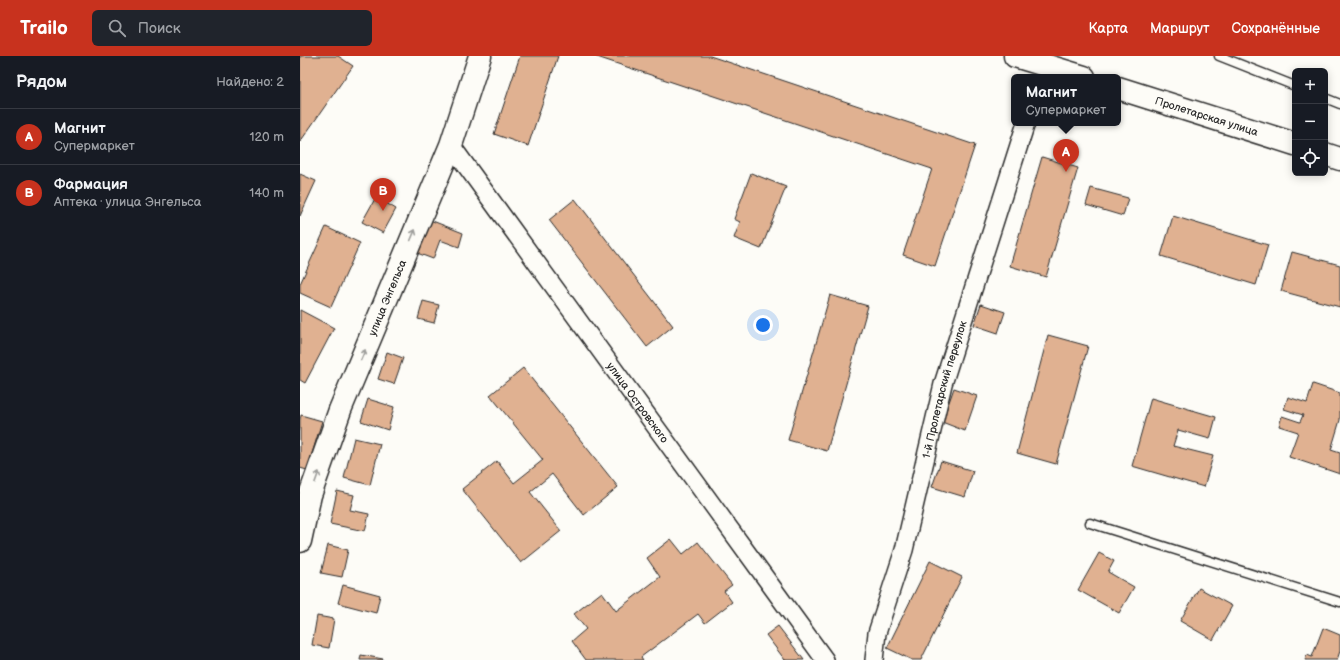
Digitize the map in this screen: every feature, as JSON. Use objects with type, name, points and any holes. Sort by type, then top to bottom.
[{"type":"street","name":"улица Энгельса","points":[[300,541],[310,495],[340,410],[450,146],[480,56]]},
{"type":"street","points":[[1015,56],[1043,71],[1064,74]]},
{"type":"street","name":"Пролетарская улица","points":[[1121,89],[1292,143]]},
{"type":"street","name":"1-й Пролетарский переулок","points":[[874,660],[877,633],[904,550],[943,384],[1025,126]]},
{"type":"street","name":"улица Островского","points":[[450,146],[825,660]]},
{"type":"street","points":[[1328,155],[1340,159]]},
{"type":"lane","points":[[1219,56],[1292,85]]},
{"type":"lane","points":[[1328,99],[1340,104]]},
{"type":"lane","points":[[1090,523],[1340,602]]},
{"type":"building","points":[[300,56],[338,56],[353,66],[300,142]]},
{"type":"building","points":[[520,56],[558,56],[528,146],[494,134]]},
{"type":"building","points":[[594,56],[710,56],[975,145],[935,266],[903,255],[932,169]]},
{"type":"building","points":[[1042,157],[1078,168],[1046,277],[1010,266]]},
{"type":"building","points":[[751,173],[786,187],[761,249],[734,238],[740,222],[734,219]]},
{"type":"building","points":[[300,174],[316,181],[300,216]]},
{"type":"building","points":[[1091,188],[1128,198],[1123,216],[1086,205]]},
{"type":"building","points":[[376,197],[396,209],[383,233],[362,222]]},
{"type":"building","points":[[575,199],[673,326],[647,347],[549,220]]},
{"type":"building","points":[[1173,216],[1268,245],[1256,285],[1161,256]]},
{"type":"building","points":[[430,220],[463,233],[459,247],[440,240],[433,259],[417,253]]},
{"type":"building","points":[[326,227],[360,243],[331,307],[300,293],[300,284]]},
{"type":"building","points":[[1292,252],[1340,265],[1340,307],[1281,291]]},
{"type":"building","points":[[830,295],[868,306],[827,451],[788,440]]},
{"type":"building","points":[[423,301],[439,305],[434,323],[418,319]]},
{"type":"building","points":[[981,304],[1005,312],[998,333],[974,325]]},
{"type":"building","points":[[300,310],[334,328],[305,383],[300,380]]},
{"type":"building","points":[[1048,335],[1088,346],[1056,464],[1017,453]]},
{"type":"building","points":[[387,352],[403,358],[394,384],[378,379]]},
{"type":"building","points":[[523,368],[618,487],[584,515],[552,474],[530,492],[561,531],[521,563],[462,489],[497,461],[514,483],[543,460],[490,395]]},
{"type":"building","points":[[1313,384],[1340,393],[1340,420],[1331,450],[1340,453],[1340,474],[1289,457],[1298,432],[1279,426],[1282,416],[1300,422],[1303,415],[1284,409],[1288,397],[1307,403]]},
{"type":"building","points":[[954,388],[977,396],[965,431],[942,422]]},
{"type":"building","points":[[1151,398],[1216,417],[1210,439],[1178,430],[1173,446],[1213,456],[1204,487],[1132,466]]},
{"type":"building","points":[[368,399],[394,407],[388,430],[361,421]]},
{"type":"building","points":[[301,415],[322,421],[307,470],[300,468]]},
{"type":"building","points":[[354,438],[380,444],[370,485],[344,478]]},
{"type":"building","points":[[941,461],[973,471],[965,497],[932,487]]},
{"type":"building","points":[[337,491],[354,495],[350,510],[369,514],[365,531],[330,524]]},
{"type":"building","points":[[671,539],[683,554],[698,542],[732,585],[724,591],[732,602],[705,623],[698,614],[641,657],[643,660],[586,660],[572,641],[586,629],[574,614],[602,592],[616,611],[660,577],[647,558]]},
{"type":"building","points":[[328,545],[348,550],[342,577],[321,573]]},
{"type":"building","points":[[1099,553],[1114,561],[1108,572],[1134,587],[1119,613],[1078,590]]},
{"type":"building","points":[[930,561],[962,577],[921,660],[912,660],[887,648]]},
{"type":"building","points":[[343,585],[380,595],[376,613],[338,603]]},
{"type":"building","points":[[1199,588],[1232,606],[1213,640],[1180,621]]},
{"type":"building","points":[[317,616],[334,619],[329,648],[312,645]]},
{"type":"building","points":[[778,626],[804,660],[785,660],[766,635]]},
{"type":"building","points":[[1323,628],[1340,635],[1340,651],[1337,660],[1305,660],[1307,655],[1312,657]]},
{"type":"building","points":[[361,655],[383,659],[360,660]]},
{"type":"place","name":"Магнит","points":[[1066,172]]},
{"type":"place","name":"Фармация","points":[[383,211]]}]
